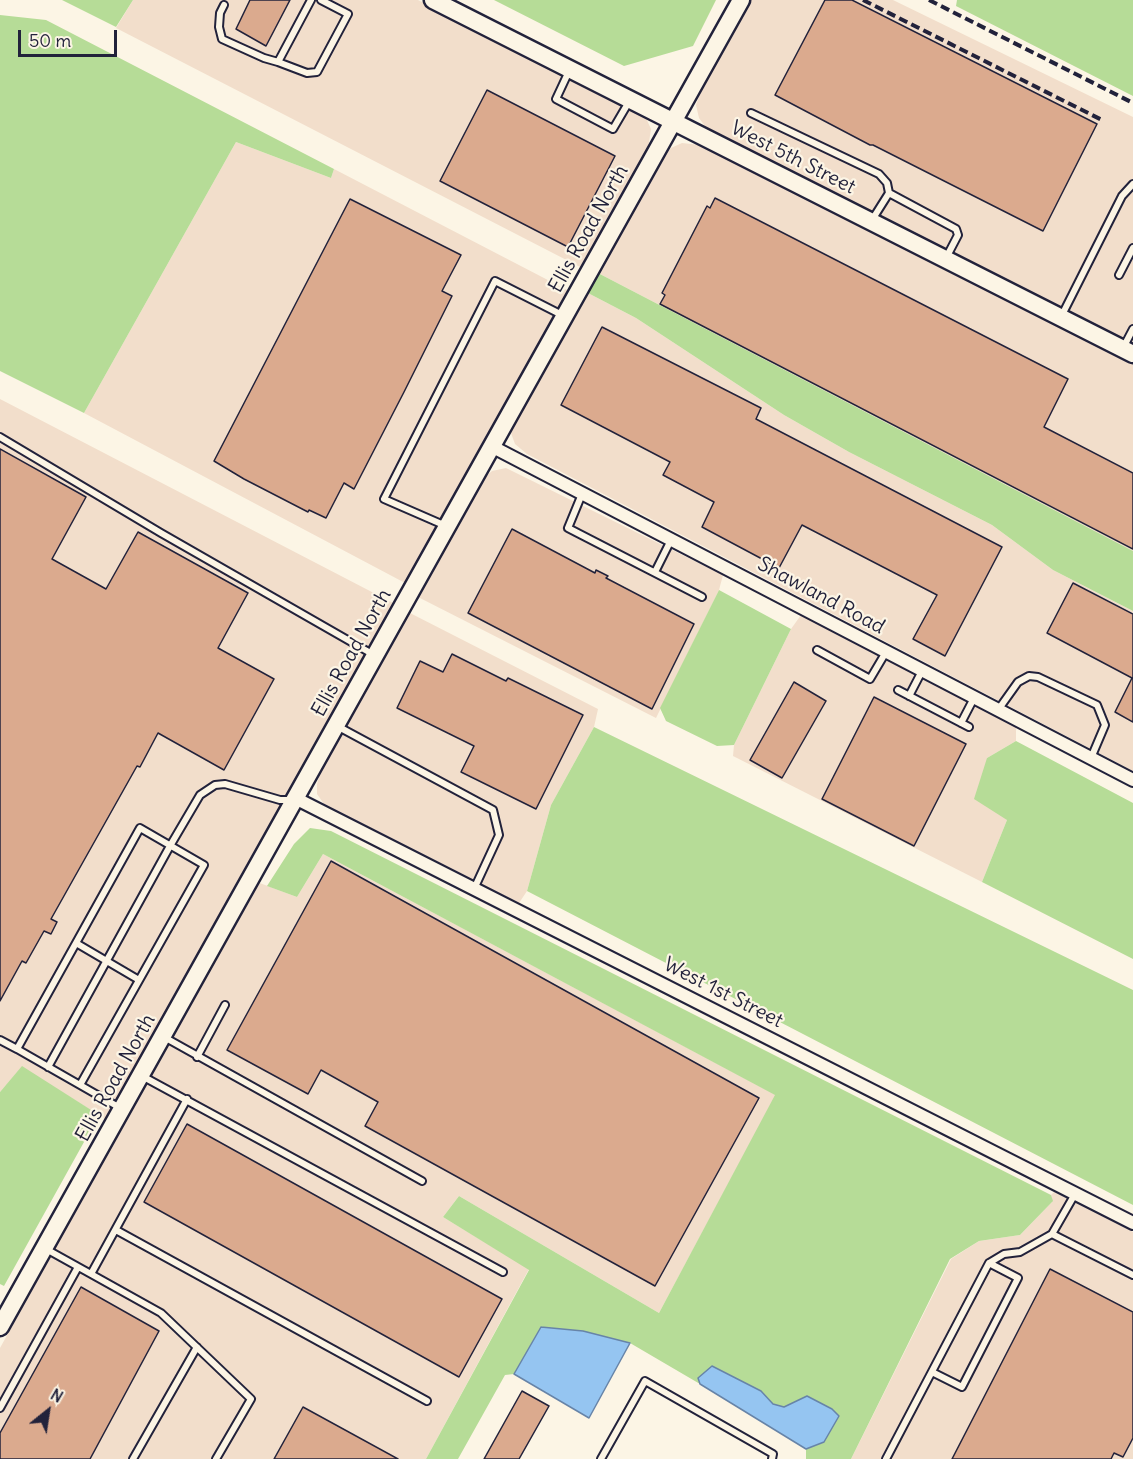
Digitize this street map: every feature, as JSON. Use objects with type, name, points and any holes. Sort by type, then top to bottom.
[{"type":"street","name":"West 5th Street","points":[[433,0],[1128,351]]},
{"type":"street","name":"Ellis Road North","points":[[0,1327],[4,1309],[45,1248],[142,1076],[741,0]]},
{"type":"street","name":"Shawland Road","points":[[491,446],[1133,780]]},
{"type":"street","name":"West 1st Street","points":[[295,798],[1133,1223]]},
{"type":"lane","points":[[278,62],[311,0]]},
{"type":"lane","points":[[224,5],[220,13],[219,27],[222,39],[264,58],[307,73],[316,72],[348,14],[321,0]]},
{"type":"lane","points":[[570,69],[555,99],[613,129],[630,99]]},
{"type":"lane","points":[[751,113],[879,174],[887,183],[889,193],[871,221]]},
{"type":"lane","points":[[1060,317],[1122,196],[1133,184]]},
{"type":"lane","points":[[889,193],[956,229],[958,235],[946,258]]},
{"type":"lane","points":[[1119,274],[1133,248]]},
{"type":"lane","points":[[447,526],[384,499],[495,281],[564,316]]},
{"type":"lane","points":[[1128,351],[1133,329]]},
{"type":"lane","points":[[0,437],[161,533],[375,655]]},
{"type":"lane","points":[[582,494],[568,528],[702,597]]},
{"type":"lane","points":[[655,572],[671,540]]},
{"type":"lane","points":[[817,651],[870,679],[885,652]]},
{"type":"lane","points":[[909,696],[922,671]]},
{"type":"lane","points":[[998,710],[1018,682],[1029,676],[1038,677],[1097,705],[1105,725],[1091,758]]},
{"type":"lane","points":[[898,690],[969,727]]},
{"type":"lane","points":[[961,723],[974,697]]},
{"type":"lane","points":[[337,725],[492,810],[499,835],[474,889]]},
{"type":"lane","points":[[48,1067],[105,961],[200,795],[215,785],[225,784],[280,800],[295,798]]},
{"type":"lane","points":[[18,1049],[140,828],[204,865],[80,1085]]},
{"type":"lane","points":[[76,943],[139,980]]},
{"type":"lane","points":[[197,1057],[225,1005]]},
{"type":"lane","points":[[163,1036],[422,1181]]},
{"type":"lane","points":[[0,1040],[122,1109]]},
{"type":"lane","points":[[142,1076],[503,1272]]},
{"type":"lane","points":[[91,1274],[187,1099]]},
{"type":"lane","points":[[886,1459],[989,1263],[1004,1254],[1020,1252],[1052,1234],[1075,1193]]},
{"type":"lane","points":[[116,1230],[427,1401]]},
{"type":"lane","points":[[1052,1234],[1133,1275]]},
{"type":"lane","points":[[45,1248],[161,1313],[251,1399],[216,1459]]},
{"type":"lane","points":[[932,1372],[962,1387],[1018,1278],[989,1263]]},
{"type":"lane","points":[[0,1408],[78,1267]]},
{"type":"lane","points":[[133,1459],[197,1347]]},
{"type":"lane","points":[[601,1459],[645,1381],[773,1454],[772,1459]]},
{"type":"shaded area","points":[[133,0],[418,0],[635,110],[646,118],[651,129],[648,149],[582,268],[116,28]]},
{"type":"shaded area","points":[[751,0],[893,0],[1133,117],[1133,343],[707,129],[699,118],[696,105],[705,79]]},
{"type":"shaded area","points":[[236,142],[331,178],[334,169],[569,291],[407,584],[84,413]]},
{"type":"shaded area","points":[[682,143],[700,145],[722,154],[1133,355],[1133,551],[596,272],[659,161],[671,148]]},
{"type":"shaded area","points":[[586,292],[636,318],[784,415],[849,452],[992,525],[1053,570],[1133,611],[1133,771],[527,454],[515,444],[511,433],[512,422]]},
{"type":"shaded area","points":[[0,399],[395,604],[108,1121],[22,1067],[0,1092]]},
{"type":"shaded area","points":[[506,468],[723,575],[719,590],[656,718],[416,596],[479,482],[492,471]]},
{"type":"shaded area","points":[[408,612],[598,709],[594,727],[551,805],[527,891],[519,903],[324,804],[317,794],[317,784],[323,764]]},
{"type":"shaded area","points":[[801,615],[1016,725],[1016,741],[987,758],[1007,820],[982,882],[733,756],[734,745],[791,629]]},
{"type":"shaded area","points":[[323,854],[776,1095],[659,1313],[459,1196],[443,1217],[529,1269],[426,1459],[0,1459],[0,1348],[257,882],[297,897]]},
{"type":"shaded area","points":[[1054,1192],[1133,1232],[1133,1459],[851,1459],[951,1259],[979,1241],[1020,1235],[1052,1202],[1051,1195]]},
{"type":"green space","points":[[62,0],[133,0],[116,27]]},
{"type":"green space","points":[[494,0],[716,0],[693,46],[624,66]]},
{"type":"green space","points":[[957,0],[1133,0],[1133,96],[956,6]]},
{"type":"green space","points":[[0,15],[46,20],[334,169],[331,178],[236,142],[84,413],[0,371]]},
{"type":"green space","points":[[596,272],[1133,551],[1133,611],[1053,570],[992,525],[849,452],[784,415],[636,318],[586,292]]},
{"type":"green space","points":[[719,590],[791,629],[734,745],[717,746],[666,721],[660,708]]},
{"type":"green space","points":[[594,727],[1133,990],[1133,1205],[527,891],[551,805]]},
{"type":"green space","points":[[1016,741],[1133,803],[1133,959],[982,882],[1007,820],[974,799],[987,758]]},
{"type":"green space","points":[[310,828],[331,831],[1051,1195],[1053,1201],[1020,1235],[979,1241],[950,1259],[851,1459],[806,1459],[806,1449],[824,1442],[807,1396],[784,1407],[773,1404],[761,1391],[698,1378],[700,1384],[630,1343],[541,1327],[514,1374],[505,1375],[458,1459],[426,1459],[529,1270],[443,1217],[459,1196],[659,1313],[775,1095],[323,854],[297,897],[267,886],[294,844]]},
{"type":"green space","points":[[22,1066],[99,1115],[4,1286],[0,1284],[0,1092]]},
{"type":"water","points":[[541,1327],[583,1331],[630,1343],[589,1418],[514,1374]]},
{"type":"water","points":[[712,1366],[761,1391],[773,1404],[784,1407],[807,1396],[832,1409],[839,1416],[824,1442],[806,1449],[700,1384],[698,1378]]},
{"type":"building","points":[[250,0],[290,0],[266,46],[236,29]]},
{"type":"building","points":[[825,0],[852,0],[1097,124],[1043,231],[775,95]]},
{"type":"building","points":[[487,90],[615,156],[568,247],[440,181]]},
{"type":"building","points":[[715,198],[1068,379],[1044,427],[1133,473],[1133,549],[660,304],[665,295],[662,293],[707,206],[710,208]]},
{"type":"building","points":[[350,199],[461,255],[442,291],[452,296],[404,392],[354,489],[344,483],[326,518],[309,510],[308,512],[214,461]]},
{"type":"building","points":[[602,327],[761,408],[756,419],[1002,547],[945,656],[913,639],[937,595],[802,525],[779,568],[702,527],[714,502],[663,475],[670,462],[561,405]]},
{"type":"building","points":[[0,449],[86,497],[52,559],[106,589],[138,532],[248,593],[218,648],[274,679],[224,770],[158,733],[51,919],[57,922],[51,934],[44,931],[26,963],[22,961],[0,1001]]},
{"type":"building","points":[[512,529],[595,573],[596,570],[608,576],[606,578],[694,624],[652,709],[468,613]]},
{"type":"building","points":[[1073,583],[1133,614],[1133,722],[1115,712],[1132,678],[1047,633]]},
{"type":"building","points":[[452,654],[506,681],[508,678],[583,715],[536,809],[461,772],[474,746],[397,708],[420,661],[443,672]]},
{"type":"building","points":[[794,682],[826,701],[782,778],[750,760]]},
{"type":"building","points":[[874,697],[966,744],[914,846],[822,799]]},
{"type":"building","points":[[331,861],[759,1098],[655,1286],[365,1126],[378,1102],[321,1070],[308,1094],[227,1050]]},
{"type":"building","points":[[187,1124],[502,1299],[459,1377],[144,1202]]},
{"type":"building","points":[[1050,1269],[1133,1312],[1133,1438],[1123,1457],[1114,1453],[1111,1459],[952,1459]]},
{"type":"building","points":[[81,1287],[159,1331],[90,1459],[0,1459],[0,1433]]},
{"type":"building","points":[[522,1391],[549,1406],[519,1459],[484,1459]]},
{"type":"building","points":[[303,1407],[398,1459],[274,1459]]},
{"type":"railway","points":[[863,0],[1104,121]]},
{"type":"railway","points":[[929,0],[1133,103]]}]
